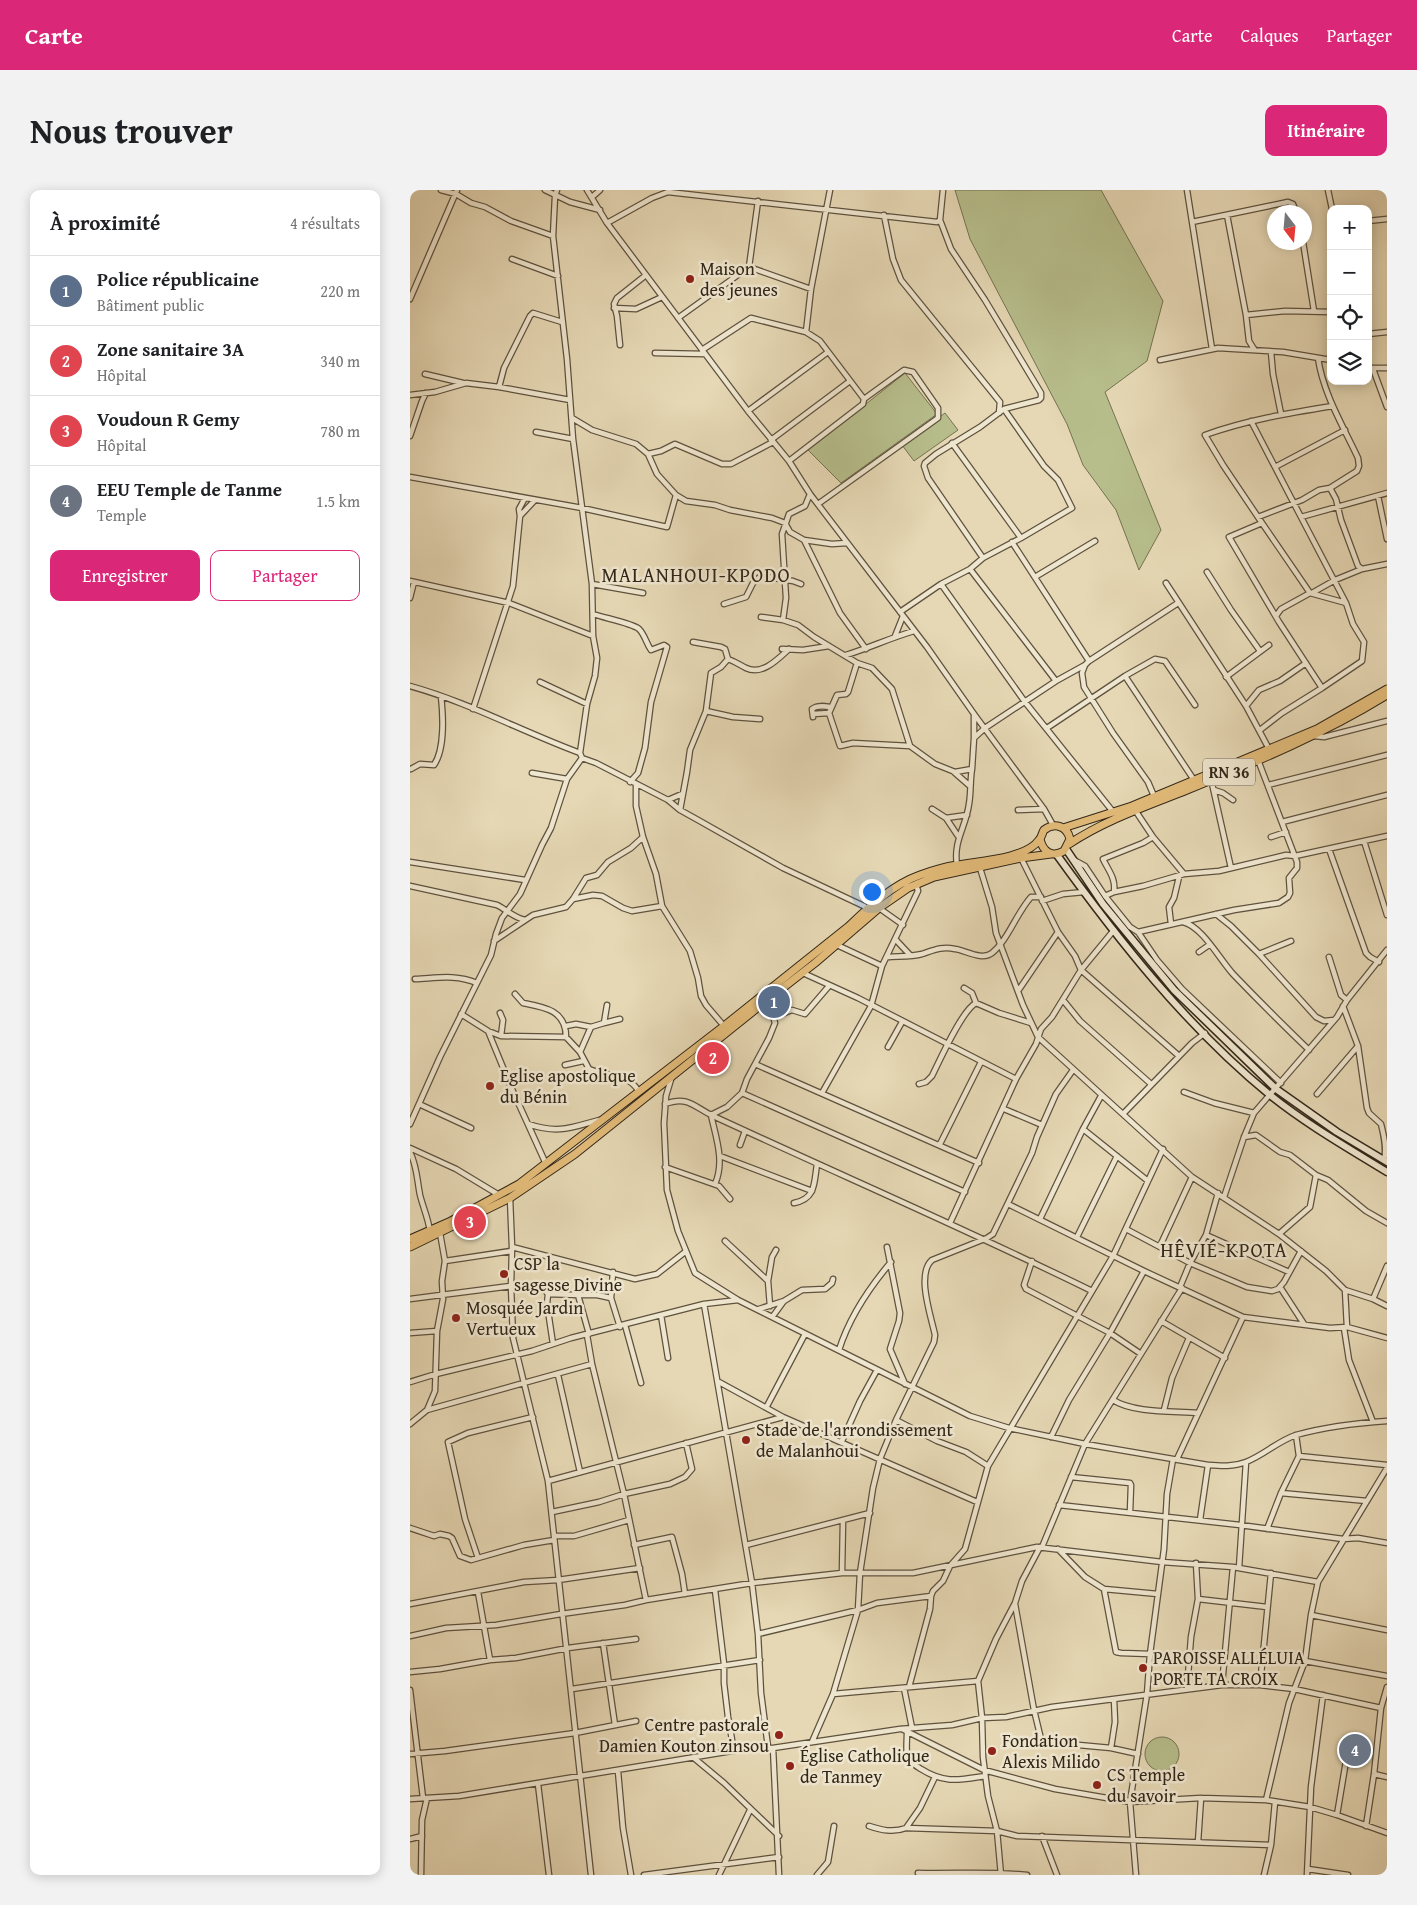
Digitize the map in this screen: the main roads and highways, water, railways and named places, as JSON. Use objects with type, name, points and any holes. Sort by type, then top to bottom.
[{"type":"main road","name":"RN 36","points":[[1040,839],[1044,830],[1053,826],[1059,825],[1063,828],[1114,813],[1317,730],[1387,688]]},
{"type":"main road","name":"RN 36","points":[[410,1247],[510,1198],[575,1154],[803,973],[879,908],[916,884],[934,877],[1021,858],[1054,854],[1085,833],[1135,810],[1314,736],[1387,695]]},
{"type":"main road","points":[[1063,828],[1069,836],[1068,846],[1073,860],[1103,904],[1174,990],[1279,1086],[1337,1132],[1386,1157]]},
{"type":"main road","points":[[410,1239],[430,1231],[519,1184],[638,1090],[724,1026],[900,884],[912,878],[957,864],[995,860],[1019,853],[1040,839],[1043,849],[1054,854],[1137,961],[1172,1001],[1240,1069],[1299,1117],[1387,1172]]},
{"type":"place","name":"Maison des jeunes","points":[[690,279]]},
{"type":"place","name":"Police républicaine","points":[[774,1002]]},
{"type":"place","name":"Zone sanitaire 3A","points":[[713,1058]]},
{"type":"place","name":"Eglise apostolique du Bénin","points":[[490,1086]]},
{"type":"place","name":"Voudoun R Gemy","points":[[470,1222]]},
{"type":"place","name":"CSP la sagesse Divine","points":[[504,1274]]},
{"type":"place","name":"Mosquée Jardin Vertueux","points":[[456,1318]]},
{"type":"place","name":"Stade de l'arrondissement de Malanhoui","points":[[746,1440]]},
{"type":"place","name":"PAROISSE ALLÉLUIA PORTE TA CROIX","points":[[1143,1668]]},
{"type":"place","name":"Centre pastorale Damien Kouton zinsou","points":[[779,1735]]},
{"type":"place","name":"EEU Temple de Tanme","points":[[1355,1750]]},
{"type":"place","name":"Fondation Alexis Milido","points":[[992,1751]]},
{"type":"place","name":"Église Catholique de Tanmey","points":[[790,1766]]},
{"type":"place","name":"CS Temple du savoir","points":[[1097,1785]]},
{"type":"district","name":"MALANHOUI-KPODO","points":[[696,575]]},
{"type":"district","name":"HÊVIÉ-KPOTA","points":[[1224,1250]]}]
